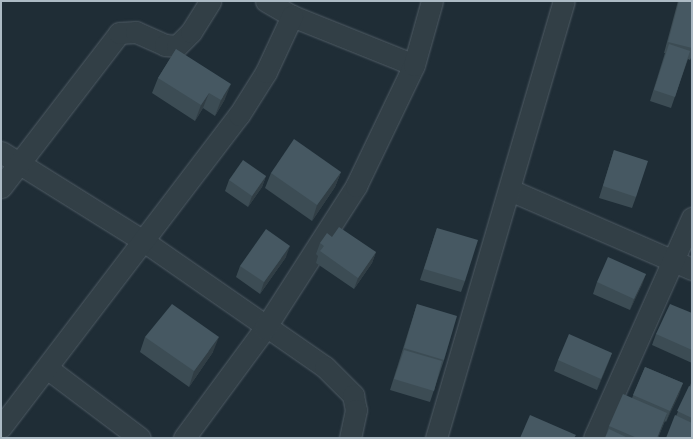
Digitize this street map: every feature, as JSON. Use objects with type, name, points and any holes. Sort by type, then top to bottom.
[{"type":"street","points":[[1,188],[10,158],[119,33],[136,32],[165,45],[177,46],[191,32],[210,1]]},
{"type":"street","points":[[266,1],[292,16],[414,65]]},
{"type":"street","points":[[184,438],[265,328],[356,186],[414,65],[432,1]]},
{"type":"street","points":[[436,438],[564,1]]},
{"type":"street","points":[[1,427],[145,242],[239,115],[266,72],[292,16]]},
{"type":"street","points":[[10,158],[145,242],[265,328],[325,367],[353,396],[356,410],[350,438]]},
{"type":"street","points":[[510,190],[682,265]]},
{"type":"street","points":[[594,438],[682,265],[692,218]]},
{"type":"street","points":[[47,368],[140,438]]},
{"type":"building","points":[[679,1],[692,1],[692,48],[668,42]]},
{"type":"building","points":[[669,44],[690,51],[675,97],[654,90]]},
{"type":"building","points":[[176,49],[231,84],[221,100],[209,93],[201,105],[158,78]]},
{"type":"building","points":[[294,139],[341,172],[317,205],[271,173]]},
{"type":"building","points":[[614,150],[648,161],[636,197],[603,186]]},
{"type":"building","points":[[243,160],[266,176],[252,196],[229,180]]},
{"type":"building","points":[[339,227],[376,252],[358,278],[320,251],[324,246],[320,243],[327,233],[332,237]]},
{"type":"building","points":[[437,228],[478,240],[465,281],[424,269]]},
{"type":"building","points":[[266,229],[290,246],[264,282],[240,266]]},
{"type":"building","points":[[608,257],[646,274],[634,299],[597,282]]},
{"type":"building","points":[[172,304],[219,337],[194,371],[145,337]]},
{"type":"building","points":[[417,304],[457,316],[444,360],[404,348]]},
{"type":"building","points":[[670,304],[692,313],[692,350],[656,334]]},
{"type":"building","points":[[569,334],[612,353],[601,379],[558,360]]},
{"type":"building","points":[[404,350],[442,361],[434,391],[394,379]]},
{"type":"building","points":[[645,367],[683,383],[670,411],[633,395]]},
{"type":"building","points":[[689,386],[692,387],[692,418],[677,411]]},
{"type":"building","points":[[623,394],[667,413],[657,438],[637,438],[609,426]]},
{"type":"building","points":[[530,415],[576,435],[574,438],[520,438]]},
{"type":"building","points":[[675,415],[692,423],[692,438],[666,438]]},
{"type":"building","points":[[609,429],[628,438],[605,438]]}]
